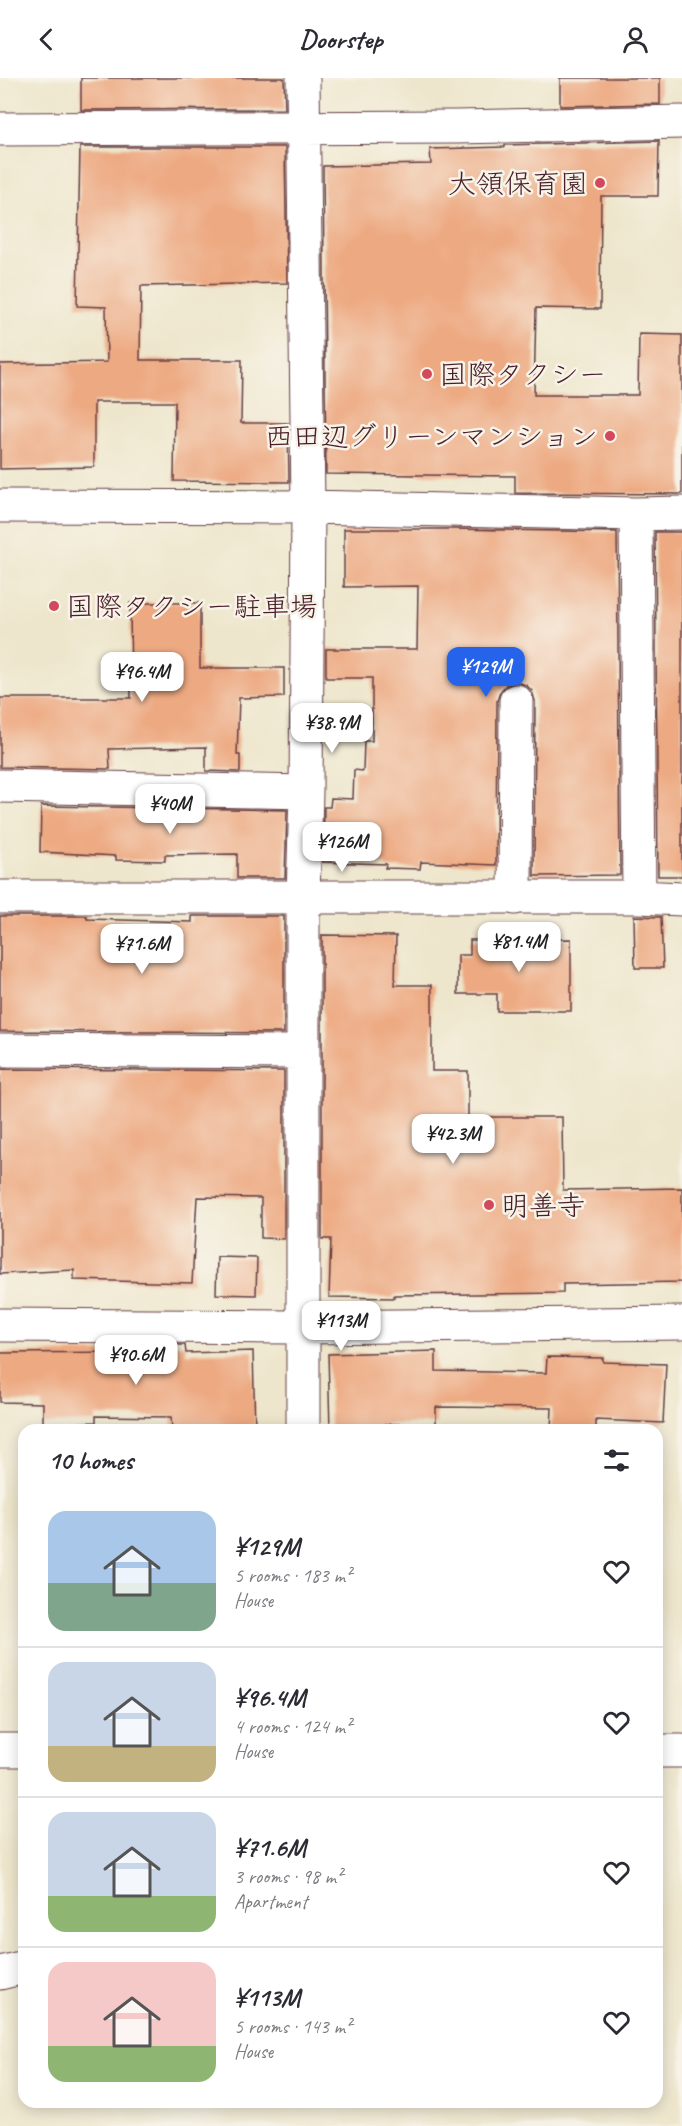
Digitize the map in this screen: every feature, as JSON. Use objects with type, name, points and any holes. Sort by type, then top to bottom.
[{"type":"street","points":[[303,78],[308,507],[303,898],[303,1424]]},
{"type":"street","points":[[0,129],[457,128],[682,122]]},
{"type":"street","points":[[0,506],[308,507],[682,513]]},
{"type":"street","points":[[636,514],[639,897]]},
{"type":"street","points":[[516,701],[516,898]]},
{"type":"street","points":[[0,786],[306,792]]},
{"type":"street","points":[[0,897],[639,897],[682,899]]},
{"type":"street","points":[[0,1050],[303,1052]]},
{"type":"street","points":[[0,1325],[302,1328],[682,1323]]},
{"type":"street","points":[[0,1750],[18,1750]]},
{"type":"street","points":[[663,1751],[682,1751]]},
{"type":"street","points":[[0,1973],[18,1968]]},
{"type":"building","points":[[81,78],[284,78],[285,109],[81,110]]},
{"type":"building","points":[[560,78],[660,78],[660,104],[560,106]]},
{"type":"building","points":[[659,141],[658,196],[601,196],[600,309],[536,308],[534,395],[638,395],[639,334],[682,335],[682,494],[515,493],[515,476],[326,474],[323,166],[431,164],[430,149]]},
{"type":"building","points":[[80,147],[285,147],[287,283],[141,286],[140,360],[242,360],[241,423],[288,423],[289,482],[174,481],[175,402],[94,402],[94,467],[0,469],[0,364],[107,362],[106,307],[77,306]]},
{"type":"building","points":[[344,529],[617,532],[620,875],[534,876],[535,701],[532,691],[526,685],[517,682],[506,685],[497,701],[496,865],[421,862],[420,869],[385,868],[386,864],[323,862],[324,807],[330,807],[331,798],[353,799],[354,770],[363,771],[364,741],[372,741],[372,678],[326,678],[326,649],[417,649],[418,586],[344,587]]},
{"type":"building","points":[[655,532],[682,532],[682,876],[658,876]]},
{"type":"building","points":[[130,603],[200,603],[200,668],[284,668],[284,697],[239,698],[237,755],[240,755],[240,772],[206,771],[206,747],[109,749],[110,769],[0,767],[0,698],[131,698]]},
{"type":"building","points":[[41,806],[287,810],[285,878],[237,878],[237,854],[165,855],[165,861],[116,860],[116,856],[40,852]]},
{"type":"building","points":[[0,916],[87,916],[87,919],[192,922],[192,916],[284,916],[284,1033],[0,1031]]},
{"type":"building","points":[[634,916],[661,917],[663,968],[635,968]]},
{"type":"building","points":[[322,935],[396,936],[395,985],[432,985],[432,1071],[468,1071],[468,1117],[562,1117],[563,1190],[682,1188],[682,1282],[563,1284],[563,1293],[394,1295],[394,1298],[329,1297],[331,1239],[322,1239]]},
{"type":"building","points":[[571,939],[571,1011],[497,1011],[497,994],[458,994],[458,955],[470,955],[470,940]]},
{"type":"building","points":[[0,1069],[284,1071],[284,1239],[261,1238],[261,1198],[197,1197],[192,1283],[74,1280],[74,1270],[0,1274]]},
{"type":"building","points":[[217,1257],[257,1258],[256,1295],[216,1294]]},
{"type":"building","points":[[129,1345],[185,1345],[186,1353],[253,1351],[255,1424],[172,1424],[171,1417],[96,1416],[96,1422],[43,1424],[43,1403],[0,1402],[0,1353],[129,1352]]},
{"type":"building","points":[[436,1351],[436,1371],[546,1373],[547,1357],[603,1358],[603,1362],[666,1364],[663,1423],[596,1420],[596,1424],[551,1424],[552,1408],[436,1407],[436,1424],[330,1424],[328,1354]]},
{"type":"place","name":"大領保育園","points":[[600,183]]},
{"type":"place","name":"国際タクシー","points":[[427,374]]},
{"type":"place","name":"西田辺グリーンマンション","points":[[610,436]]},
{"type":"place","name":"国際タクシー駐車場","points":[[54,606]]},
{"type":"place","name":"明善寺","points":[[489,1205]]}]
